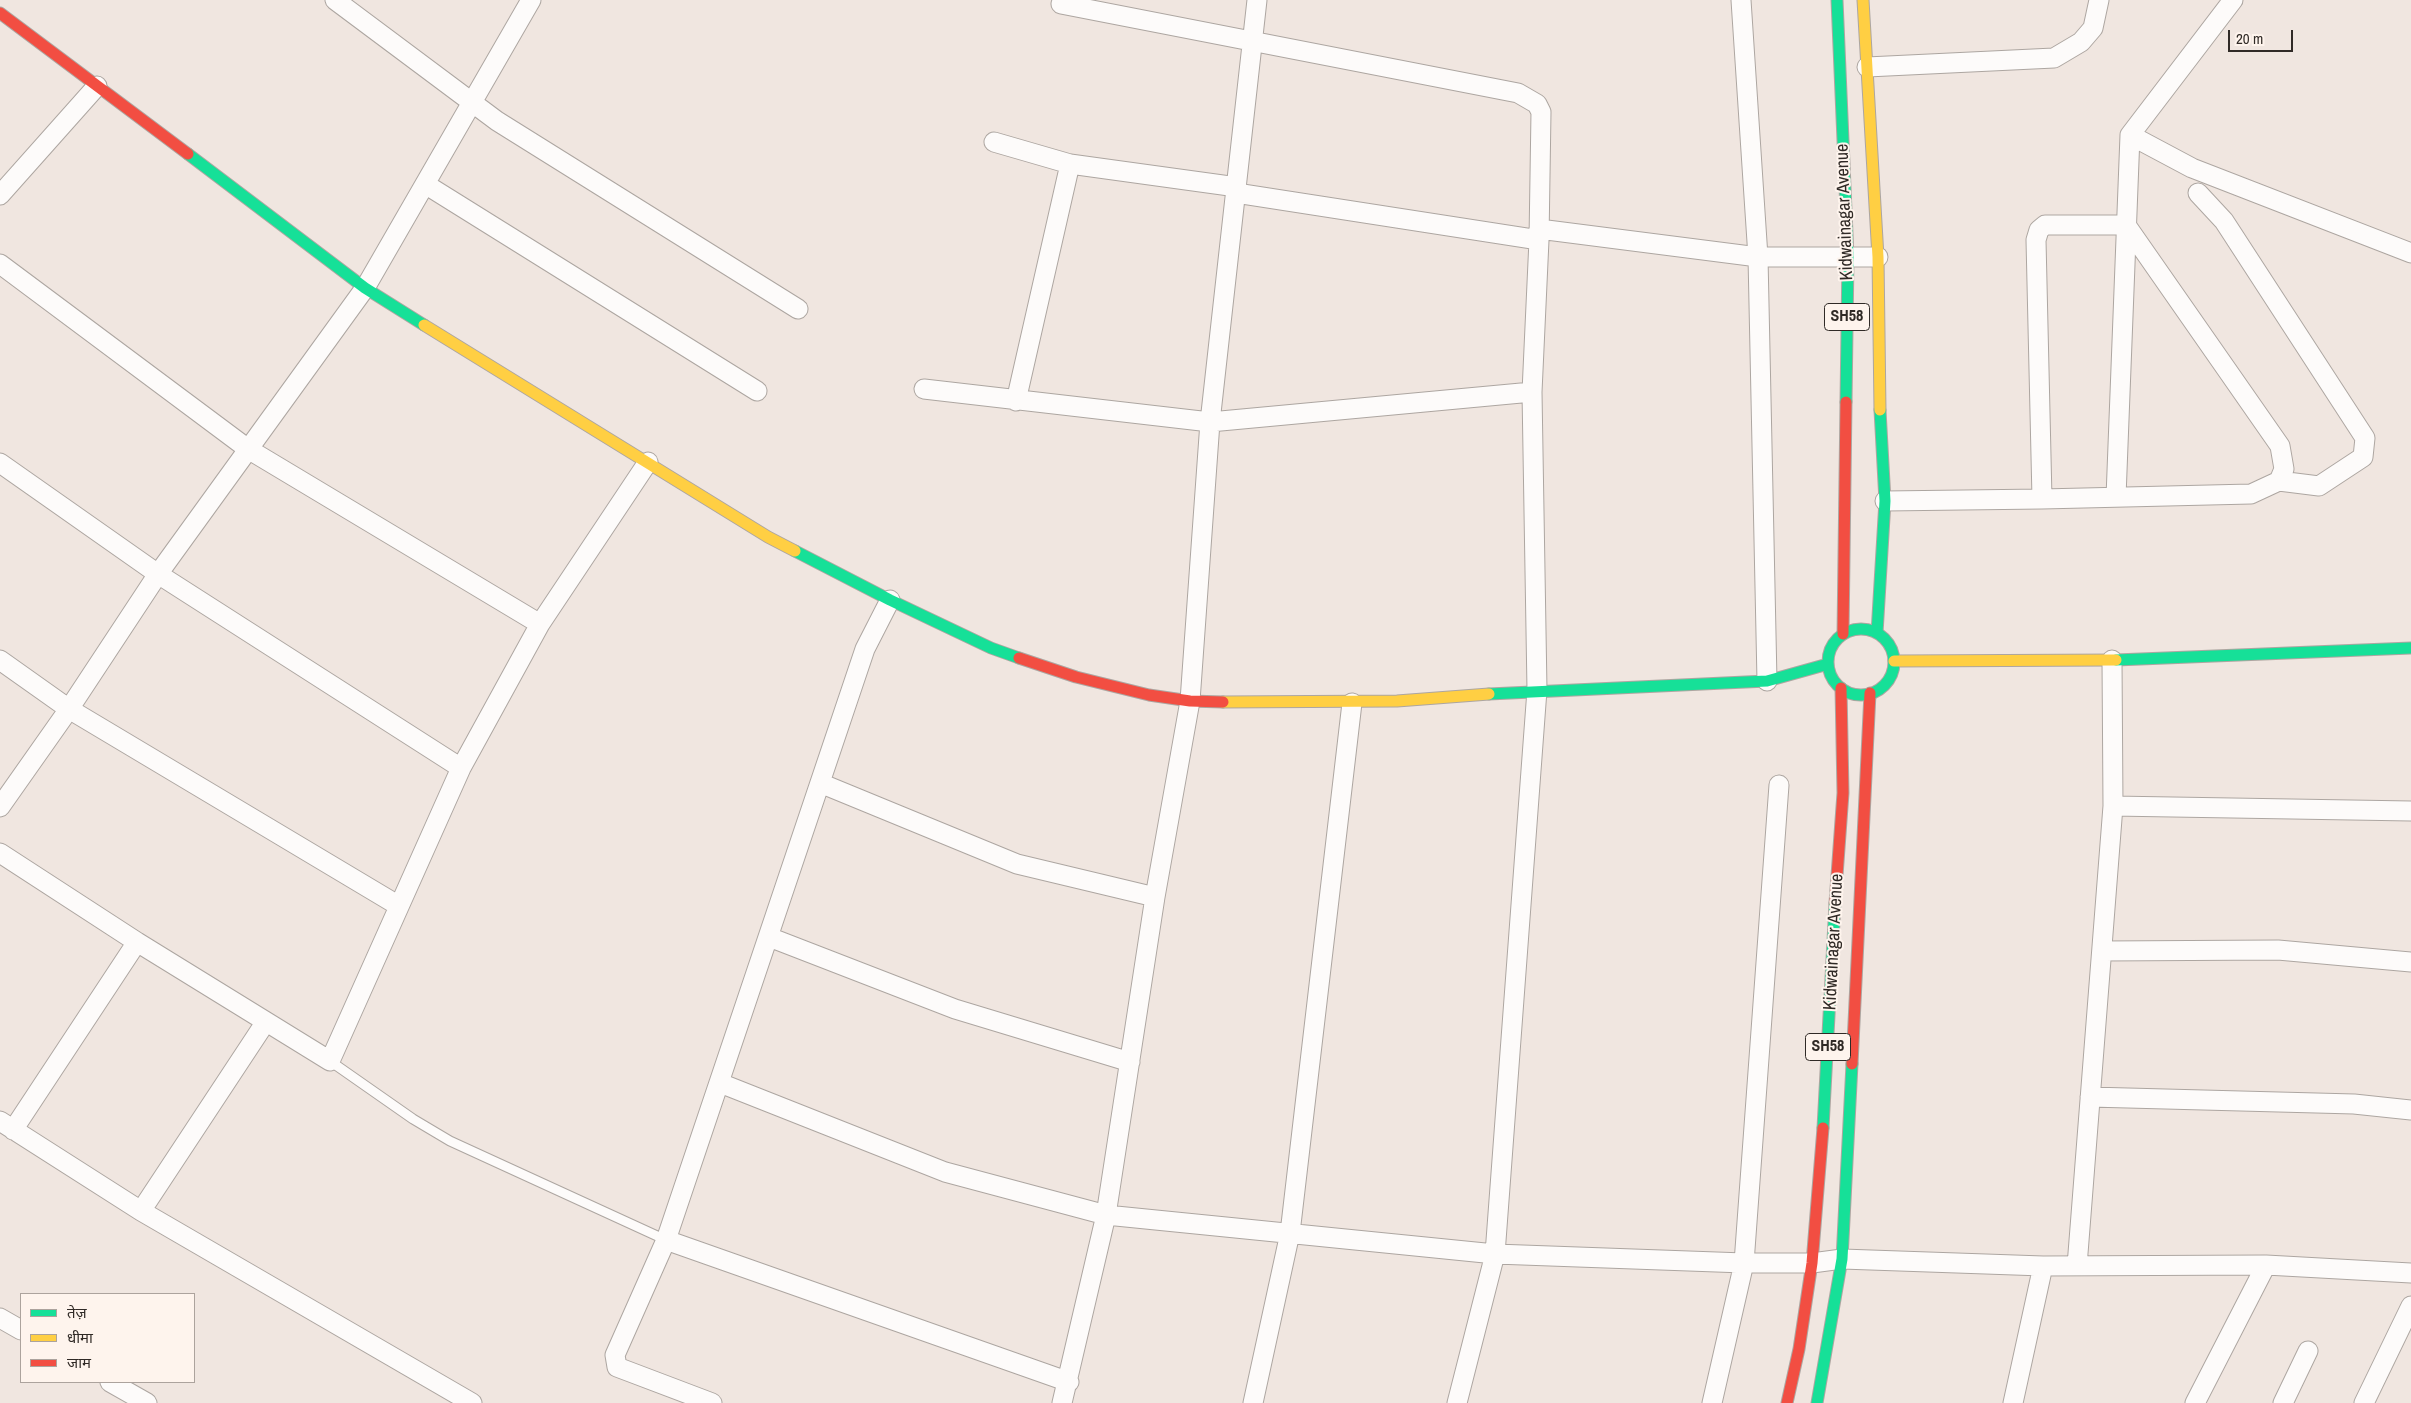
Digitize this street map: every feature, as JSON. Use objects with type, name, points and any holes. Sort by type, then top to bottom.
[{"type":"main road","name":"Kidwainagar Avenue","points":[[1836,0],[1848,257],[1843,634]]},
{"type":"main road","name":"Kidwainagar Avenue","points":[[1863,0],[1878,257],[1880,438],[1885,500],[1877,633]]},
{"type":"main road","points":[[0,14],[365,288],[768,537],[890,600],[991,648],[1068,674],[1149,695],[1190,701],[1264,703],[1352,702],[1538,690],[1767,681],[1828,664],[1832,647],[1843,634],[1860,629],[1877,633],[1890,645],[1894,661],[1893,669],[1886,684],[1870,694],[1850,693],[1841,688]]},
{"type":"main road","points":[[1894,661],[2112,660],[2411,648]]},
{"type":"main road","name":"SH58","points":[[1828,664],[1835,681],[1841,688]]},
{"type":"main road","name":"Kidwainagar Avenue","points":[[1786,1403],[1798,1348],[1812,1263],[1825,1108],[1833,937],[1843,793],[1841,688]]},
{"type":"main road","name":"Kidwainagar Avenue","points":[[1817,1403],[1829,1343],[1842,1259],[1870,694]]},
{"type":"street","points":[[0,807],[69,709],[158,574],[365,288],[531,0]]},
{"type":"street","points":[[1062,1403],[1106,1215],[1155,896],[1190,701],[1210,422],[1254,41],[1257,0]]},
{"type":"street","points":[[1741,0],[1758,257],[1767,681]]},
{"type":"street","points":[[1867,67],[2054,58],[2081,42],[2093,28],[2099,0]]},
{"type":"street","points":[[2116,497],[2130,135],[2233,0]]},
{"type":"street","points":[[342,2],[497,121],[798,309]]},
{"type":"street","points":[[1061,4],[1518,93],[1537,104],[1541,112],[1539,235],[1532,392],[1538,690],[1495,1254],[1457,1403]]},
{"type":"street","points":[[0,195],[97,86]]},
{"type":"street","points":[[2130,135],[2192,168],[2411,253]]},
{"type":"street","points":[[994,142],[1070,164],[1539,235],[1758,257],[1878,257]]},
{"type":"street","points":[[1016,401],[1070,164]]},
{"type":"street","points":[[425,184],[757,391]]},
{"type":"street","points":[[1885,500],[2042,499],[2251,494],[2280,481],[2319,486],[2363,457],[2365,438],[2224,221],[2198,193]]},
{"type":"street","points":[[2042,499],[2036,240],[2039,230],[2045,225],[2126,225]]},
{"type":"street","points":[[2126,225],[2280,446],[2284,470],[2280,481]]},
{"type":"street","points":[[0,264],[248,449],[540,624]]},
{"type":"street","points":[[924,389],[1210,422],[1532,392]]},
{"type":"street","points":[[0,462],[158,574],[461,768]]},
{"type":"street","points":[[0,853],[265,1023],[330,1061],[461,768],[540,624],[648,462]]},
{"type":"street","points":[[712,1403],[617,1366],[614,1359],[666,1240],[865,650],[890,600]]},
{"type":"street","points":[[0,660],[69,709],[399,906]]},
{"type":"street","points":[[2077,1266],[2113,806],[2112,660]]},
{"type":"street","points":[[1253,1403],[1290,1233],[1352,702]]},
{"type":"street","points":[[820,783],[1017,864],[1155,896]]},
{"type":"street","points":[[1712,1403],[1744,1263],[1779,785]]},
{"type":"street","points":[[2113,806],[2411,811]]},
{"type":"street","points":[[769,937],[955,1009],[1130,1062]]},
{"type":"street","points":[[137,942],[7,1125],[141,1211],[472,1403]]},
{"type":"street","points":[[2102,951],[2278,950],[2411,962]]},
{"type":"street","points":[[141,1211],[265,1023]]},
{"type":"street","points":[[720,1083],[945,1172],[1106,1215],[1495,1254],[1744,1263],[1812,1263],[1842,1259],[2043,1266],[2266,1265],[2411,1273]]},
{"type":"street","points":[[2090,1098],[2354,1104],[2411,1110]]},
{"type":"street","points":[[666,1240],[1068,1382]]},
{"type":"street","points":[[2195,1403],[2266,1265]]},
{"type":"street","points":[[2013,1403],[2043,1266]]},
{"type":"street","points":[[2364,1403],[2411,1306]]},
{"type":"street","points":[[0,1318],[20,1329]]},
{"type":"street","points":[[2283,1403],[2308,1351]]},
{"type":"street","points":[[112,1383],[147,1403]]},
{"type":"lane","points":[[330,1061],[413,1120],[450,1142],[666,1240]]},
{"type":"traffic: fast","points":[[1837,0],[1848,257],[1846,402]]},
{"type":"traffic: fast","points":[[188,154],[365,288],[424,325]]},
{"type":"traffic: fast","points":[[1877,633],[1885,501],[1880,410]]},
{"type":"traffic: fast","points":[[795,551],[890,600],[991,648],[1019,658]]},
{"type":"traffic: fast","points":[[1861,629],[1873,632],[1884,639],[1891,650],[1894,662],[1891,674],[1884,685],[1873,692],[1861,695],[1849,692],[1838,685],[1831,674],[1828,662],[1831,650],[1838,639],[1849,632],[1861,629]]},
{"type":"traffic: fast","points":[[2116,660],[2411,648]]},
{"type":"traffic: fast","points":[[1489,694],[1767,681],[1828,664]]},
{"type":"traffic: fast","points":[[1823,1128],[1835,903]]},
{"type":"traffic: fast","points":[[1817,1403],[1842,1259],[1852,1064]]},
{"type":"traffic: slow","points":[[1863,0],[1878,257],[1880,410]]},
{"type":"traffic: slow","points":[[424,325],[768,537],[795,551]]},
{"type":"traffic: slow","points":[[1894,661],[2116,660]]},
{"type":"traffic: slow","points":[[1223,702],[1397,701],[1489,694]]},
{"type":"traffic: jam","points":[[0,13],[188,154]]},
{"type":"traffic: jam","points":[[1843,634],[1846,402]]},
{"type":"traffic: jam","points":[[1019,658],[1076,677],[1149,695],[1190,701],[1223,702]]},
{"type":"traffic: jam","points":[[1835,903],[1843,793],[1841,688]]},
{"type":"traffic: jam","points":[[1852,1064],[1870,693]]},
{"type":"traffic: jam","points":[[1787,1403],[1799,1349],[1812,1263],[1823,1128]]}]
